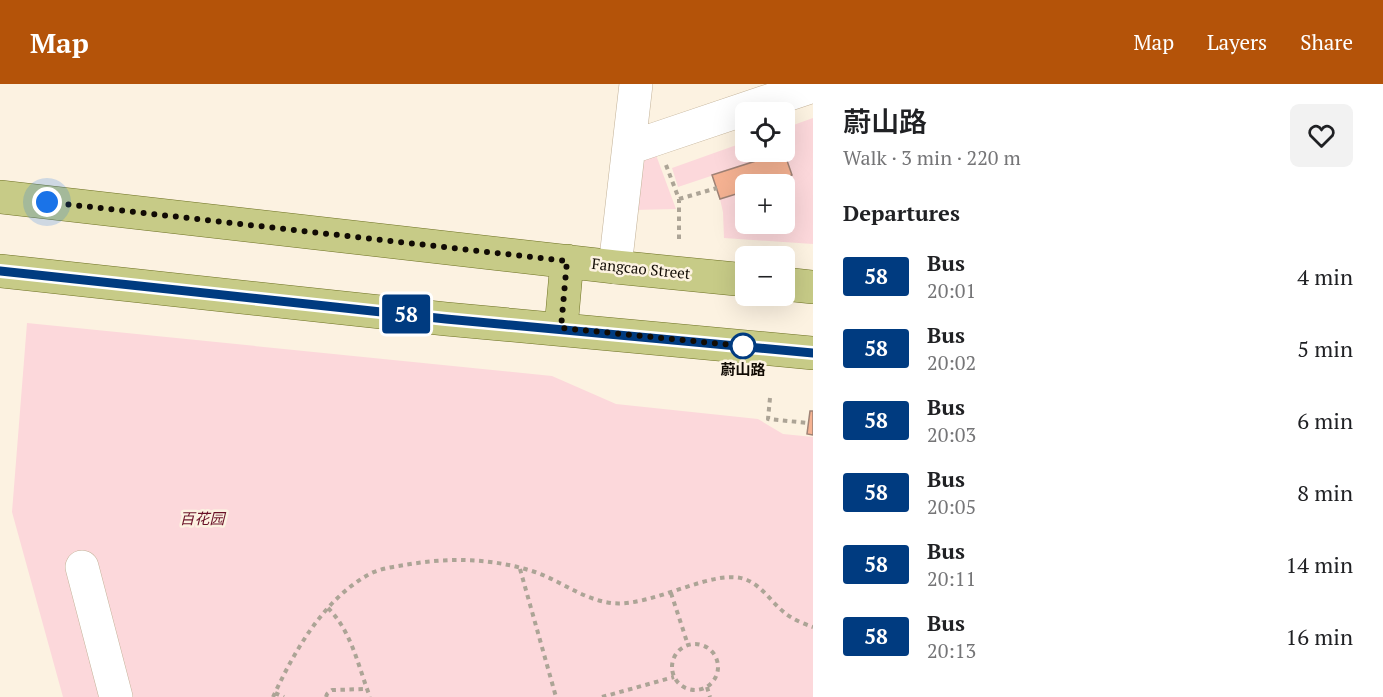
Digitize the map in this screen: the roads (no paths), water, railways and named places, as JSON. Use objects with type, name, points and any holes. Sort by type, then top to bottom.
[{"type":"main road","name":"Fangcao Street","points":[[0,197],[735,279]]},
{"type":"main road","points":[[561,328],[567,261]]},
{"type":"main road","points":[[0,271],[446,319],[813,353]]},
{"type":"main road","points":[[795,285],[813,287]]},
{"type":"lane","points":[[615,267],[643,144],[636,84]]},
{"type":"lane","points":[[643,144],[780,91],[813,86]]},
{"type":"lane","points":[[82,567],[117,697]]},
{"type":"place","name":"蔚山路","points":[[743,346]]},
{"type":"park label","name":"百花园","points":[[202,519]]}]
